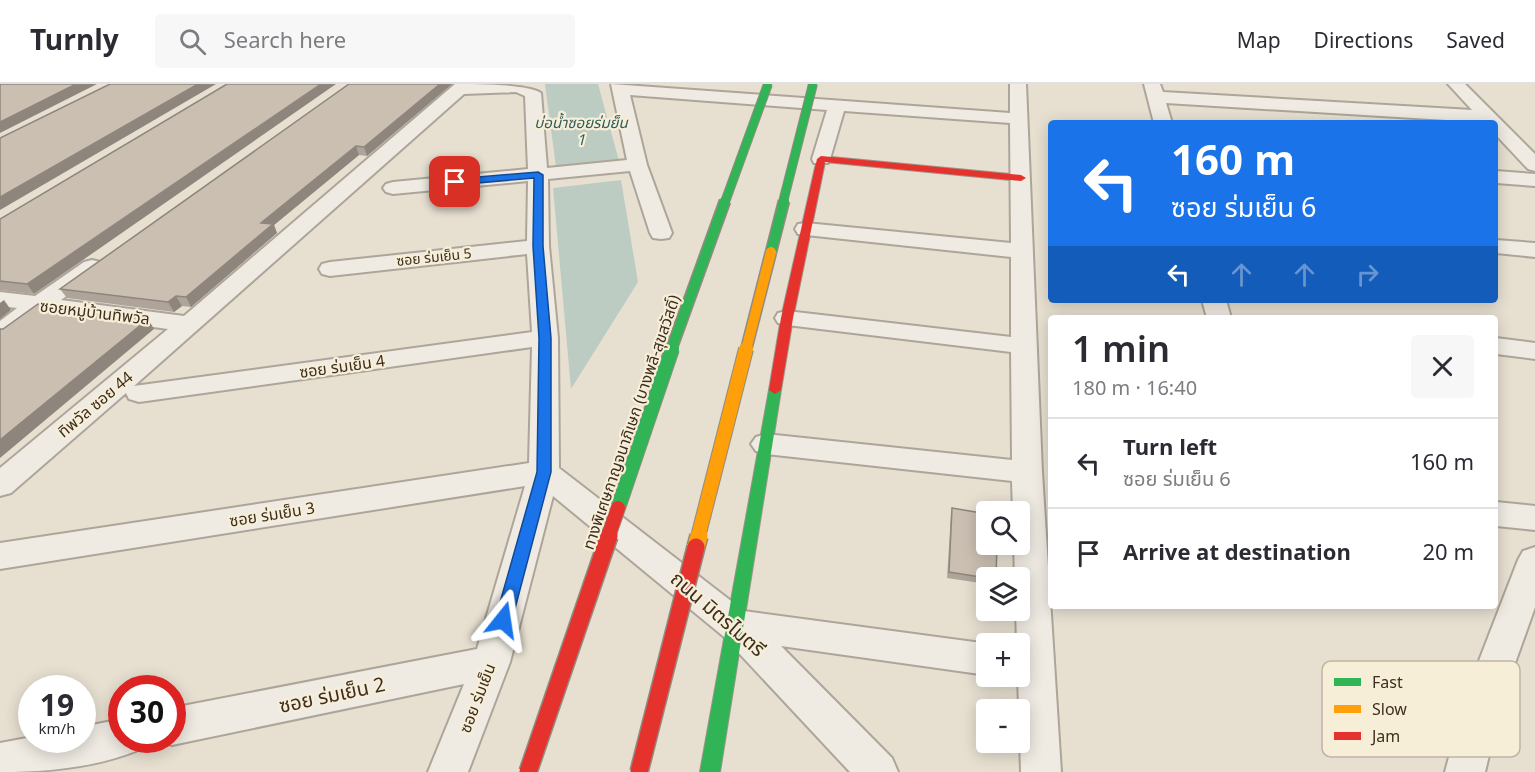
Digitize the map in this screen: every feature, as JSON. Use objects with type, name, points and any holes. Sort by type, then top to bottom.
[{"type":"main road","name":"ทางพิเศษกาญจนาภิเษก (บางพลี-สุขสวัสดิ์)","points":[[528,772],[675,339],[768,84]]},
{"type":"main road","points":[[639,772],[813,84]]},
{"type":"main road","points":[[710,772],[787,318],[821,159],[1020,178]]},
{"type":"street","points":[[1018,84],[1020,251],[1025,346],[1029,633]]},
{"type":"street","points":[[1456,84],[1491,120]]},
{"type":"street","name":"ซอย ร่มเย็น","points":[[448,772],[492,662],[544,472],[545,338],[538,246],[538,175],[533,93],[518,87],[500,85],[462,86]]},
{"type":"street","name":"ทิพวัล ซอย 44","points":[[0,485],[462,86]]},
{"type":"street","points":[[661,233],[637,165],[620,87],[1020,119]]},
{"type":"street","points":[[1162,120],[1154,90],[1481,120]]},
{"type":"street","points":[[821,159],[837,104]]},
{"type":"street","points":[[1498,127],[1535,165]]},
{"type":"street","points":[[393,188],[637,165]]},
{"type":"street","points":[[1498,177],[1535,180]]},
{"type":"street","points":[[806,229],[1020,251]]},
{"type":"street","name":"ซอย ร่มเย็น 5","points":[[330,269],[538,246]]},
{"type":"street","points":[[1498,247],[1535,250]]},
{"type":"street","points":[[0,332],[107,256]]},
{"type":"street","name":"ซอยหมู่บ้านทิพวัล","points":[[0,299],[189,324]]},
{"type":"street","points":[[787,318],[1025,346]]},
{"type":"street","name":"ซอย ร่มเย็น 4","points":[[139,393],[545,338]]},
{"type":"street","points":[[1498,346],[1535,351]]},
{"type":"street","points":[[765,444],[1027,472]]},
{"type":"street","name":"ซอย ร่มเย็น 3","points":[[0,556],[544,472]]},
{"type":"street","name":"ถนน มิตรไมตรี","points":[[544,472],[736,625],[878,772]]},
{"type":"street","points":[[1498,514],[1535,518]]},
{"type":"street","points":[[1497,661],[1535,560]]},
{"type":"street","points":[[736,625],[976,658]]},
{"type":"street","name":"ซอย ร่มเย็น 2","points":[[186,724],[492,662]]},
{"type":"street","points":[[1030,674],[1041,772]]},
{"type":"street","points":[[0,763],[108,741]]},
{"type":"street","points":[[1465,772],[1469,757]]},
{"type":"water","name":"บ่อน้ำซอยร่มย็น 1","points":[[545,84],[598,84],[619,161],[556,167]]},
{"type":"water","points":[[621,180],[638,282],[571,389],[553,188]]},
{"type":"building","points":[[0,84],[76,84],[0,122]]},
{"type":"building","points":[[110,84],[198,84],[0,197],[0,138]]},
{"type":"building","points":[[227,84],[321,84],[27,284],[0,281],[0,219]]},
{"type":"building","points":[[349,84],[440,84],[364,147],[356,146],[261,223],[273,224],[186,297],[176,296],[168,302],[60,289]]},
{"type":"building","points":[[38,304],[148,319],[0,440],[0,329]]},
{"type":"building","points":[[952,508],[976,512],[976,555],[997,555],[996,567],[976,567],[976,576],[949,572]]},
{"type":"traffic: fast","points":[[618,508],[675,339],[768,84]]},
{"type":"traffic: fast","points":[[771,252],[813,84]]},
{"type":"traffic: fast","points":[[710,772],[775,390]]},
{"type":"traffic: jam","points":[[775,390],[787,318],[821,159],[1021,178]]},
{"type":"traffic: jam","points":[[528,772],[618,508]]},
{"type":"traffic: jam","points":[[639,772],[696,547]]},
{"type":"traffic: slow","points":[[696,547],[771,252]]},
{"type":"route","points":[[455,182],[538,175],[538,246],[545,338],[544,472],[503,620]]}]
